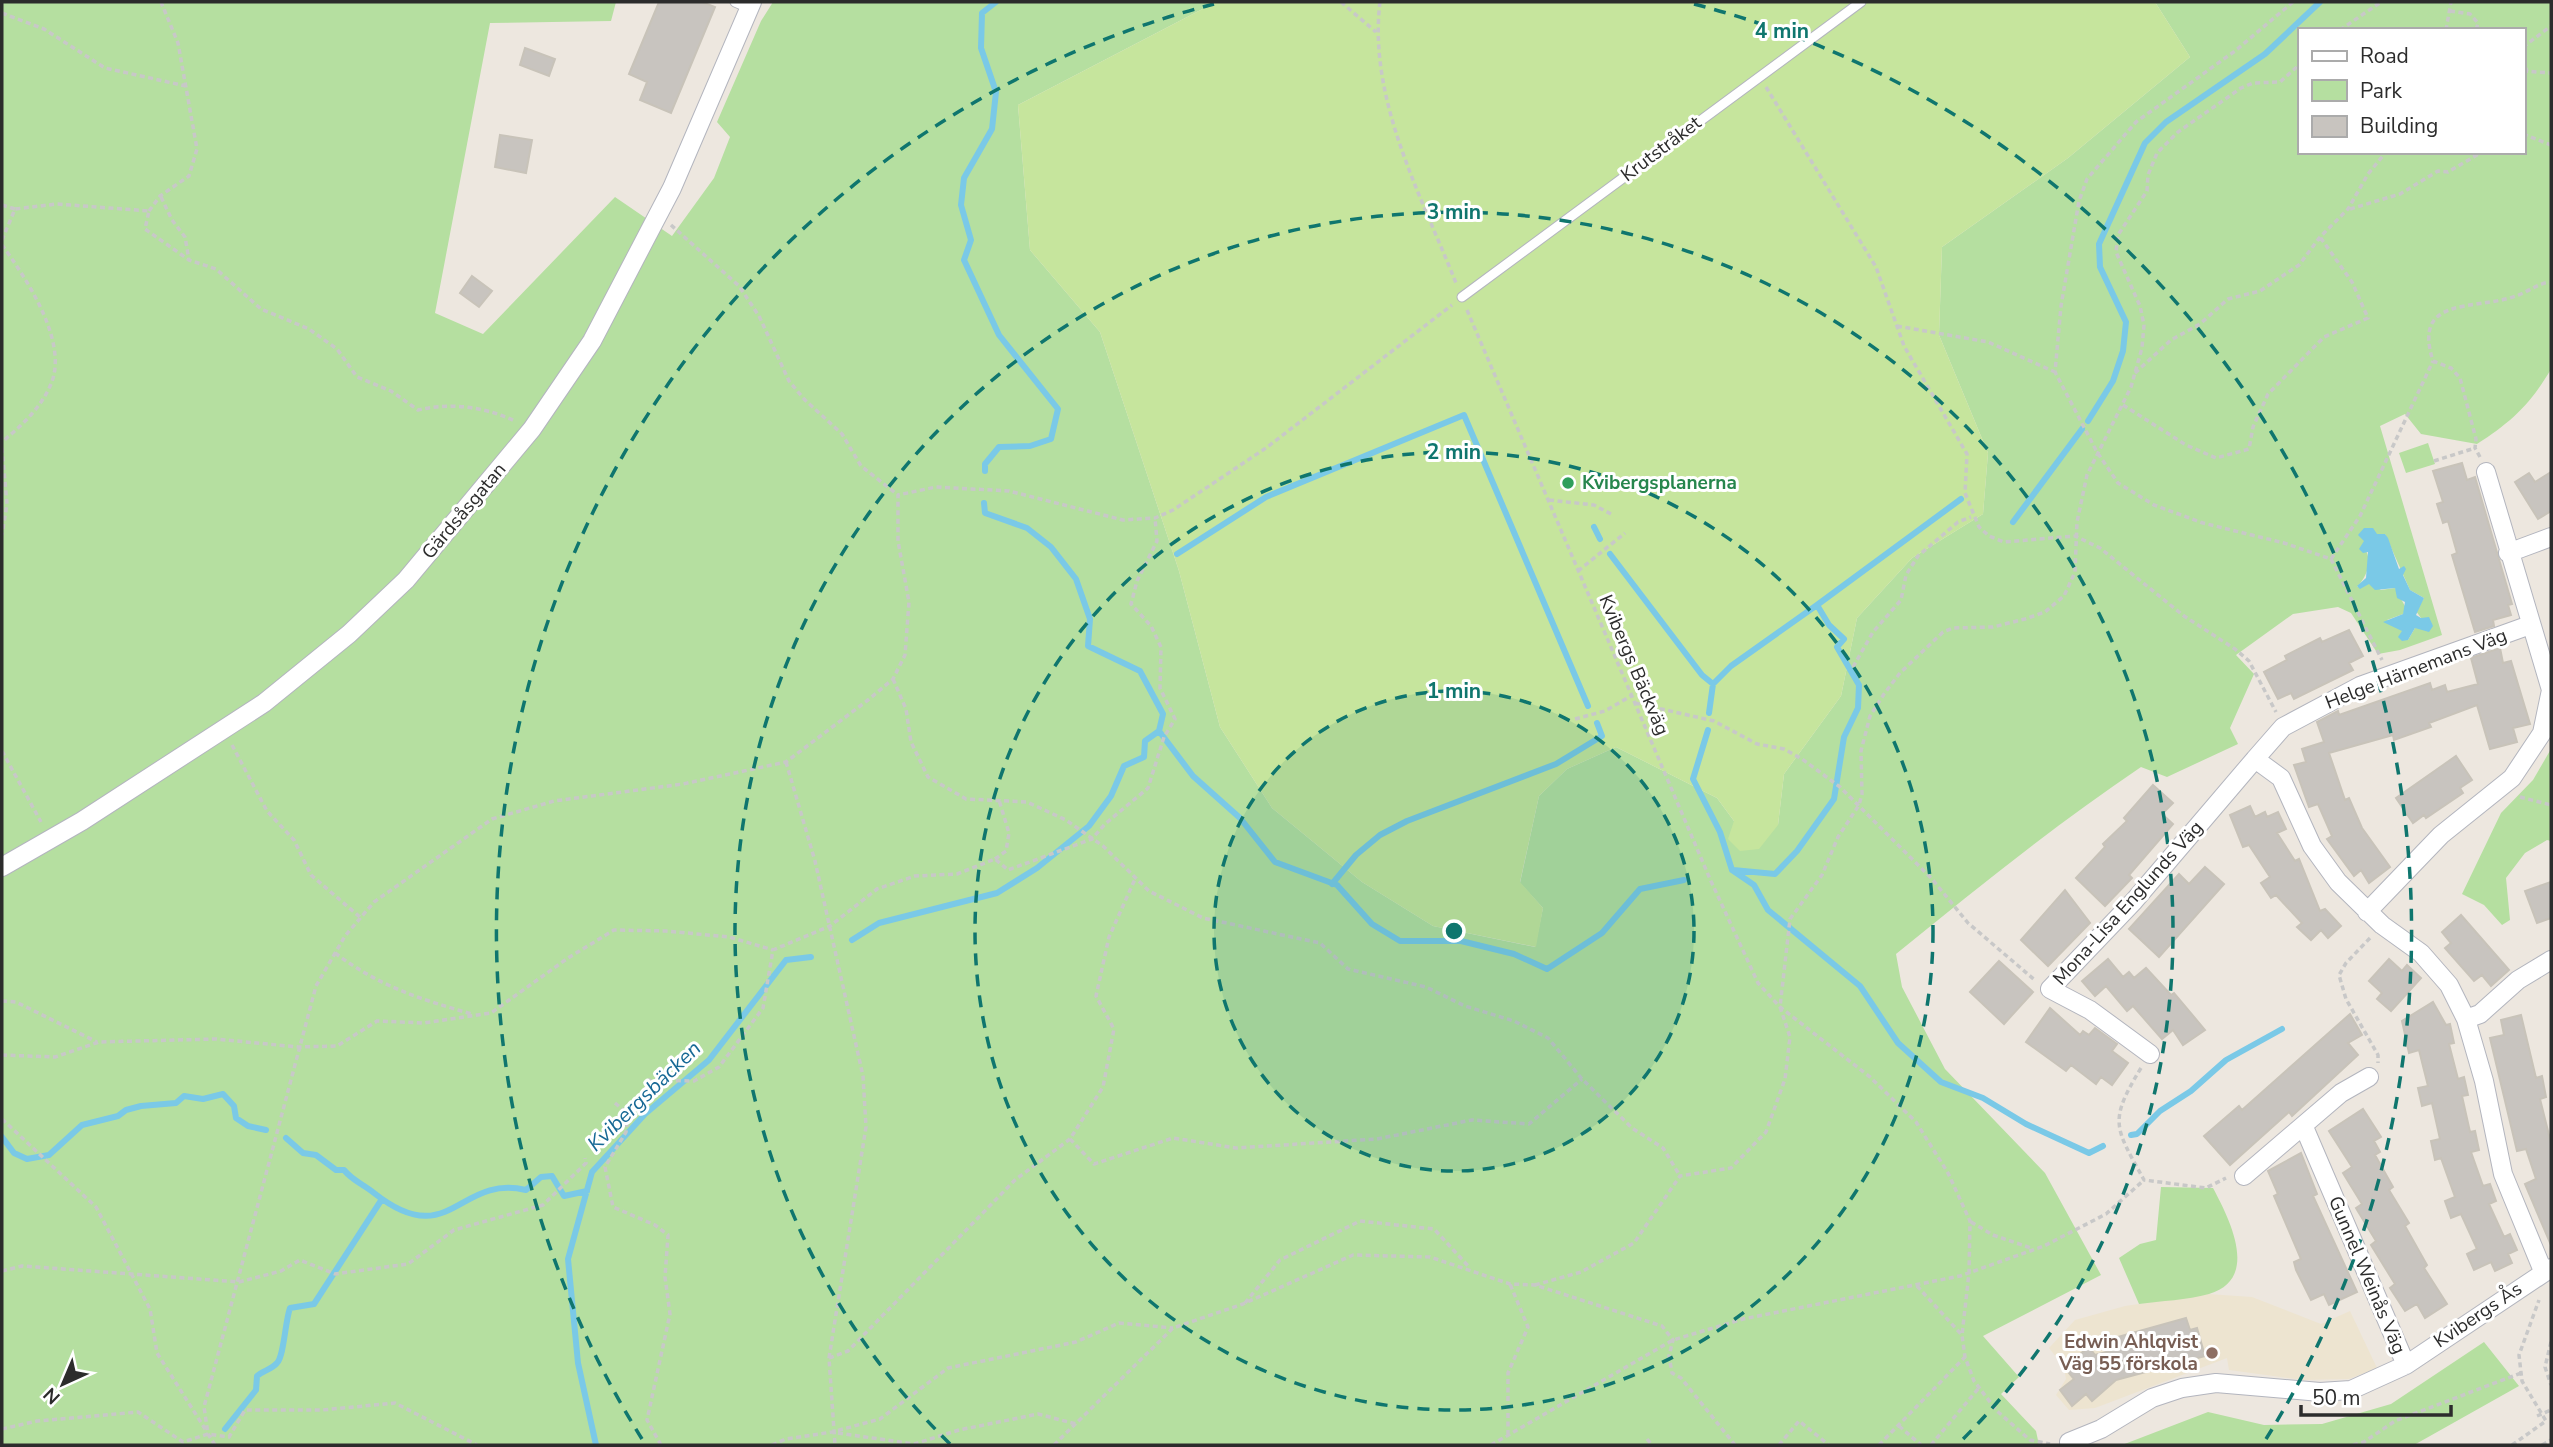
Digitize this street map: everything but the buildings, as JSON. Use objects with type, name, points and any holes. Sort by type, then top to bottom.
[{"type":"street","name":"Gärdsåsgatan","points":[[2,867],[224,730],[349,635],[407,580],[532,429],[592,341],[658,216],[745,4]]},
{"type":"street","points":[[2367,912],[2441,835],[2512,778],[2542,733],[2551,690],[2486,472]]},
{"type":"street","points":[[2508,552],[2551,537]]},
{"type":"street","name":"Helge Härnemans Väg","points":[[2255,759],[2283,727],[2360,687],[2530,625]]},
{"type":"street","points":[[2255,759],[2281,778],[2312,846],[2338,882],[2382,925],[2421,953],[2449,985],[2466,1019],[2484,1081],[2504,1174],[2547,1269]]},
{"type":"street","name":"Mona-Lisa Englunds Väg","points":[[2150,1054],[2091,1010],[2050,989],[2134,901],[2255,759]]},
{"type":"street","points":[[2466,1019],[2480,1014],[2518,980],[2551,960]]},
{"type":"street","points":[[2244,1176],[2304,1128],[2341,1093],[2369,1077]]},
{"type":"street","name":"Gunnel Weinås Väg","points":[[2069,1442],[2101,1429],[2152,1398],[2182,1388],[2216,1384],[2320,1392],[2351,1390],[2406,1365],[2304,1128]]},
{"type":"street","name":"Kvibergs Ås","points":[[2406,1365],[2547,1269]]},
{"type":"lane","name":"Krutstråket","points":[[1462,297],[1861,2]]},
{"type":"path","points":[[161,2],[178,43],[197,149],[189,176],[160,196],[149,211],[145,229],[189,260],[216,269],[261,309],[309,329],[337,349],[357,377],[391,391],[418,410],[433,406],[488,408],[532,429]]},
{"type":"path","points":[[1341,2],[1376,33]]},
{"type":"path","name":"Kvibergs Bäckväg","points":[[1380,2],[1376,33],[1391,118],[1462,297],[1631,696],[1758,983],[1780,1007],[1871,1077],[1916,1122],[1948,1173],[1970,1221],[1969,1273],[1962,1335],[1965,1357],[1978,1389]]},
{"type":"path","points":[[2293,2],[2235,51],[2136,122],[2087,179],[2079,201],[2061,306],[2055,372],[2097,452],[2118,483],[2154,505],[2203,523],[2284,543],[2331,559],[2389,676]]},
{"type":"path","points":[[2343,28],[2381,2]]},
{"type":"path","points":[[2447,28],[2451,2]]},
{"type":"path","points":[[2451,11],[2470,14],[2478,23],[2477,28]]},
{"type":"path","points":[[2,13],[44,29],[105,68],[187,86]]},
{"type":"path","points":[[2525,46],[2551,26]]},
{"type":"path","points":[[1535,1285],[1581,1272],[1634,1243],[1680,1176],[1731,1168],[1766,1132],[1785,1079],[1790,1037],[1780,1007],[1790,919],[1822,875],[1838,837],[1857,807],[1862,794],[1861,751],[1870,716],[1900,673],[1943,632],[1953,628],[1993,627],[2045,612],[2064,596],[2075,572],[2078,552],[2075,536],[2087,475],[2123,405],[2142,348],[2144,324],[2140,306],[2116,252],[2118,235],[2147,191],[2148,174],[2157,153],[2178,132],[2241,88],[2253,83],[2280,82],[2298,66]]},
{"type":"path","points":[[2525,71],[2551,73]]},
{"type":"path","points":[[1759,77],[1876,267],[1904,346],[1967,454],[1965,493],[1972,516],[1989,536],[2004,542],[2075,536],[2100,548],[2184,616],[2249,661],[2283,727]]},
{"type":"path","points":[[2525,135],[2551,145]]},
{"type":"path","points":[[2134,375],[2171,340],[2200,324],[2228,299],[2260,291],[2291,271],[2348,209],[2368,174],[2384,154]]},
{"type":"path","points":[[2348,209],[2400,194],[2438,171],[2448,172],[2479,154]]},
{"type":"path","points":[[160,196],[172,220],[186,237],[189,260]]},
{"type":"path","points":[[2,205],[15,209],[57,204],[149,211]]},
{"type":"path","points":[[2,442],[27,421],[52,383],[56,343],[23,273],[2,242],[15,209]]},
{"type":"path","points":[[658,216],[680,232],[739,286],[759,316],[789,381],[804,399],[842,434],[861,466],[898,495],[936,487],[1009,491],[1123,520],[1155,518],[1173,510],[1266,448],[1365,370],[1405,344],[1462,297]]},
{"type":"path","points":[[2123,405],[2186,445],[2216,458],[2249,449],[2253,427],[2268,394],[2324,337],[2368,318],[2352,282],[2320,237]]},
{"type":"path","points":[[2331,559],[2360,516],[2432,361],[2426,341],[2427,329],[2435,317],[2459,307],[2515,296],[2551,282]]},
{"type":"path","points":[[1897,326],[1987,342],[2055,372]]},
{"type":"path","points":[[2432,361],[2451,368],[2460,378],[2476,439],[2475,448],[2434,461]]},
{"type":"path","points":[[2,448],[7,504],[2,535]]},
{"type":"path","points":[[208,1434],[205,1407],[298,1047],[316,986],[360,918],[374,902],[492,819],[554,801],[683,784],[786,762],[893,678],[905,655],[909,602],[898,541],[898,495]]},
{"type":"path","points":[[1548,500],[1594,505],[1611,513]]},
{"type":"path","points":[[1853,667],[1873,632],[1901,600],[1906,575],[1918,556],[1958,522],[1972,516]]},
{"type":"path","points":[[995,859],[1007,870],[1092,839],[1105,824],[1147,788],[1164,737],[1175,719],[1160,688],[1161,647],[1151,626],[1131,604],[1137,581],[1157,541],[1155,518]]},
{"type":"path","points":[[1578,571],[1625,533]]},
{"type":"path","points":[[893,678],[906,709],[911,742],[928,778],[966,799],[1027,802],[1066,820],[1092,839],[1149,891],[1202,918],[1320,943],[1348,969],[1426,987],[1465,1006],[1514,1021],[1548,1038],[1582,1079],[1632,1128],[1663,1148],[1680,1176]]},
{"type":"path","points":[[1575,719],[1605,710],[1631,696]]},
{"type":"path","points":[[1635,703],[1714,721],[1757,744],[1784,749],[1835,783],[1932,879],[1968,923],[2026,975],[2050,989]]},
{"type":"path","points":[[224,730],[267,811],[294,840],[311,874],[360,918]]},
{"type":"path","points":[[2,751],[51,839]]},
{"type":"path","points":[[786,762],[830,926],[863,1076],[866,1127],[829,1357],[832,1432],[835,1445]]},
{"type":"path","points":[[2501,787],[2510,795],[2551,805]]},
{"type":"path","points":[[2,1055],[55,1057],[99,1042],[216,1039],[298,1047],[337,1045],[377,1021],[424,1023],[491,1013],[568,958],[614,930],[666,930],[729,937],[773,950],[830,926],[877,889],[915,876],[957,874],[995,859],[1006,851],[1009,833],[999,800]]},
{"type":"path","points":[[829,1357],[848,1351],[1015,1180],[1070,1139],[1103,1087],[1114,1029],[1096,996],[1109,937],[1135,880]]},
{"type":"path","points":[[2369,1077],[2379,1061],[2378,1055],[2346,999],[2339,975],[2346,962],[2382,925]]},
{"type":"path","points":[[661,1445],[647,1420],[670,1314],[665,1277],[668,1235],[655,1225],[613,1207],[605,1167],[626,1132],[628,1114],[657,1080],[694,1081],[719,1067],[763,1008],[773,950]]},
{"type":"path","points":[[335,953],[362,973],[406,995],[474,1014]]},
{"type":"path","points":[[2,1001],[16,1002],[99,1042]]},
{"type":"path","points":[[2144,1180],[2118,1133],[2122,1099],[2150,1054]]},
{"type":"path","points":[[648,1079],[654,1084]]},
{"type":"path","points":[[1070,1139],[1094,1164],[1173,1138],[1236,1148],[1377,1139],[1472,1120],[1529,1124],[1582,1079]]},
{"type":"path","points":[[615,1103],[628,1114]]},
{"type":"path","points":[[2,1119],[96,1208],[149,1309],[157,1353],[215,1445]]},
{"type":"path","points":[[2,1270],[22,1266],[239,1282],[281,1271],[300,1260],[335,1274],[408,1264],[454,1230],[542,1205],[586,1163],[585,1158]]},
{"type":"path","points":[[1491,1445],[1497,1444],[1508,1435],[1673,1340],[1743,1319],[1917,1286],[1969,1273],[2033,1249],[2106,1214],[2144,1180],[2206,1188],[2230,1176],[2244,1176]]},
{"type":"path","points":[[1243,1304],[1280,1260],[1360,1221],[1434,1229],[1472,1270]]},
{"type":"path","points":[[1970,1221],[1993,1235],[2033,1249]]},
{"type":"path","points":[[772,1445],[786,1439],[832,1432],[880,1419],[948,1368],[1076,1342],[1119,1323],[1173,1328],[1243,1304],[1353,1255],[1430,1257],[1510,1284],[1535,1285],[1662,1326],[1673,1340]]},
{"type":"path","points":[[1508,1435],[1508,1373],[1528,1328],[1510,1284]]},
{"type":"path","points":[[1917,1286],[1962,1335]]},
{"type":"path","points":[[2512,1445],[2546,1421],[2522,1381],[2519,1355],[2540,1296]]},
{"type":"path","points":[[1054,1445],[1173,1328]]},
{"type":"path","points":[[1673,1340],[1669,1356],[1672,1373],[1681,1378],[1735,1445]]},
{"type":"path","points":[[2551,1342],[2545,1367],[2551,1385]]},
{"type":"path","points":[[1879,1445],[1965,1357]]},
{"type":"path","points":[[2353,1445],[2364,1443],[2395,1421],[2521,1373]]},
{"type":"path","points":[[1931,1445],[1978,1389],[2030,1440],[2050,1444],[2069,1442]]},
{"type":"path","points":[[2,1429],[37,1421],[138,1412],[183,1442],[208,1434],[229,1437],[245,1410],[322,1410],[395,1404],[477,1445]]},
{"type":"path","points":[[2537,1416],[2551,1410]]},
{"type":"path","points":[[832,1432],[914,1444],[959,1430],[1038,1414],[1077,1424]]},
{"type":"path","points":[[1779,1445],[1800,1421],[1829,1445]]},
{"type":"path","points":[[1898,1426],[1921,1445]]},
{"type":"path","points":[[1647,1439],[1652,1445]]},
{"type":"path","points":[[2542,1445],[2551,1440]]},
{"type":"shaded area","name":"Edwin Ahlqvist Väg 55 förskola","points":[[2208,1294],[2252,1297],[2321,1324],[2350,1311],[2377,1368],[2349,1379],[2303,1380],[2229,1370],[2227,1358],[2095,1408],[2069,1410],[2056,1395],[2066,1379],[2064,1367],[2049,1348],[2075,1320],[2125,1306]]},
{"type":"green space","points":[[2,2],[616,2],[611,21],[490,23],[435,313],[483,334],[615,197],[672,236],[714,178],[730,137],[717,122],[761,21],[773,2],[1216,2],[1018,105],[1030,250],[1100,332],[1179,571],[1220,727],[1272,808],[1362,882],[1433,926],[1535,947],[1543,908],[1520,883],[1539,796],[1567,769],[1616,747],[1717,798],[1734,821],[1778,825],[1784,774],[1841,696],[1857,618],[1912,558],[1983,514],[1988,453],[1939,335],[1942,247],[2068,158],[2190,57],[2155,2],[2551,2],[2551,369],[2519,412],[2477,444],[2421,434],[2405,414],[2380,426],[2442,635],[2400,650],[2378,654],[2351,613],[2338,607],[2293,614],[2236,655],[2254,674],[2230,728],[2238,744],[2167,777],[2141,767],[2047,835],[1896,954],[1902,987],[1945,1069],[2045,1173],[2101,1275],[1983,1336],[2019,1377],[2001,1394],[2036,1431],[2039,1445],[2,1445]],"holes":[[[2377,534],[2385,534],[2410,590],[2424,598],[2416,611],[2421,618],[2420,628],[2415,628],[2408,640],[2403,631],[2387,620],[2403,614],[2406,608],[2395,588],[2381,590],[2369,583],[2357,587],[2364,577],[2369,561],[2362,545]]]},
{"type":"green space","name":"Kvibergsplanerna","points":[[1216,2],[2155,2],[2190,57],[2068,158],[1942,247],[1939,335],[1988,453],[1983,514],[1912,558],[1857,618],[1841,696],[1784,774],[1778,825],[1759,849],[1740,851],[1728,839],[1734,821],[1717,798],[1616,747],[1567,769],[1539,796],[1520,882],[1543,908],[1536,947],[1433,926],[1362,882],[1272,808],[1220,727],[1179,571],[1100,332],[1030,250],[1018,105]]},
{"type":"green space","points":[[2428,443],[2435,464],[2406,473],[2399,453]]},
{"type":"green space","points":[[2551,749],[2551,841],[2547,840],[2525,853],[2506,878],[2510,920],[2502,925],[2484,905],[2462,894],[2501,813],[2533,780]]},
{"type":"green space","points":[[2161,1187],[2213,1188],[2233,1232],[2237,1262],[2234,1276],[2225,1286],[2209,1294],[2139,1304],[2119,1258],[2140,1244],[2156,1240]]},
{"type":"green space","points":[[2484,1342],[2519,1386],[2414,1445],[2122,1445],[2208,1412],[2264,1425],[2322,1424],[2391,1404]]},
{"type":"water","points":[[2364,528],[2373,528],[2377,534],[2385,534],[2388,538],[2399,569],[2404,566],[2406,569],[2403,575],[2410,590],[2424,598],[2416,615],[2421,618],[2429,617],[2433,626],[2429,632],[2415,628],[2408,640],[2402,641],[2398,637],[2402,631],[2383,622],[2403,614],[2405,602],[2397,598],[2395,588],[2375,590],[2369,584],[2360,589],[2357,586],[2366,578],[2368,552],[2363,553],[2359,549],[2364,541],[2358,535]]},
{"type":"waterway","name":"Kvibergsbäcken","points":[[985,471],[985,464],[999,447],[1030,446],[1051,439],[1058,409],[999,335],[964,260],[971,240],[961,205],[964,178],[992,129],[996,92],[981,48],[982,13],[996,2]]},
{"type":"waterway","points":[[2088,421],[2113,381],[2123,351],[2126,322],[2100,267],[2099,244],[2145,143],[2166,122],[2265,54],[2320,2]]},
{"type":"waterway","points":[[1177,554],[1266,497],[1464,415],[1588,706]]},
{"type":"waterway","points":[[2013,522],[2082,429]]},
{"type":"waterway","points":[[1733,870],[1775,874],[1797,851],[1834,799],[1844,737],[1858,708],[1859,685],[1837,647],[1844,639],[1829,625],[1817,605],[1961,499]]},
{"type":"waterway","name":"Kvibergsbäcken","points":[[852,940],[879,923],[997,893],[1037,868],[1089,826],[1111,796],[1124,766],[1144,757],[1145,741],[1159,731],[1163,714],[1140,671],[1088,646],[1090,619],[1076,579],[1051,547],[1027,528],[985,513],[984,503]]},
{"type":"waterway","points":[[1594,527],[1600,539]]},
{"type":"waterway","points":[[1610,554],[1702,675],[1713,684]]},
{"type":"waterway","points":[[1709,713],[1713,684],[1731,666],[1817,605]]},
{"type":"waterway","points":[[1332,884],[1356,855],[1380,835],[1407,821],[1556,764],[1602,736],[1597,723]]},
{"type":"waterway","points":[[1708,730],[1693,779],[1720,832],[1732,870],[1754,885],[1768,910],[1860,986],[1898,1043],[1941,1082],[1983,1098],[2026,1124],[2089,1153],[2103,1146]]},
{"type":"waterway","points":[[1159,731],[1193,776],[1240,818],[1275,862],[1337,885],[1372,924],[1400,941],[1461,941],[1514,954],[1547,969],[1602,933],[1640,889],[1684,880]]},
{"type":"waterway","name":"Kvibergsbäcken","points":[[596,1445],[578,1363],[568,1259],[592,1172],[645,1114],[709,1060],[786,960],[811,957]]},
{"type":"waterway","points":[[2131,1135],[2137,1134],[2160,1111],[2191,1091],[2226,1060],[2282,1029]]},
{"type":"waterway","points":[[2,1137],[14,1153],[27,1159],[49,1155],[82,1125],[118,1116],[126,1110],[141,1106],[176,1103],[184,1096],[203,1099],[223,1094],[234,1106],[236,1118],[248,1126],[266,1130]]},
{"type":"waterway","points":[[286,1138],[303,1153],[316,1155],[336,1170],[344,1170],[400,1209],[420,1216],[438,1214],[484,1192],[503,1188],[526,1190],[541,1177],[552,1176],[564,1196],[587,1191]]},
{"type":"waterway","points":[[225,1429],[256,1390],[257,1376],[277,1363],[290,1308],[314,1304],[382,1199]]},
{"type":"place","name":"Kvibergsplanerna","points":[[1568,483]]},
{"type":"place","name":"Edwin Ahlqvist Väg 55 förskola","points":[[2212,1353]]}]
